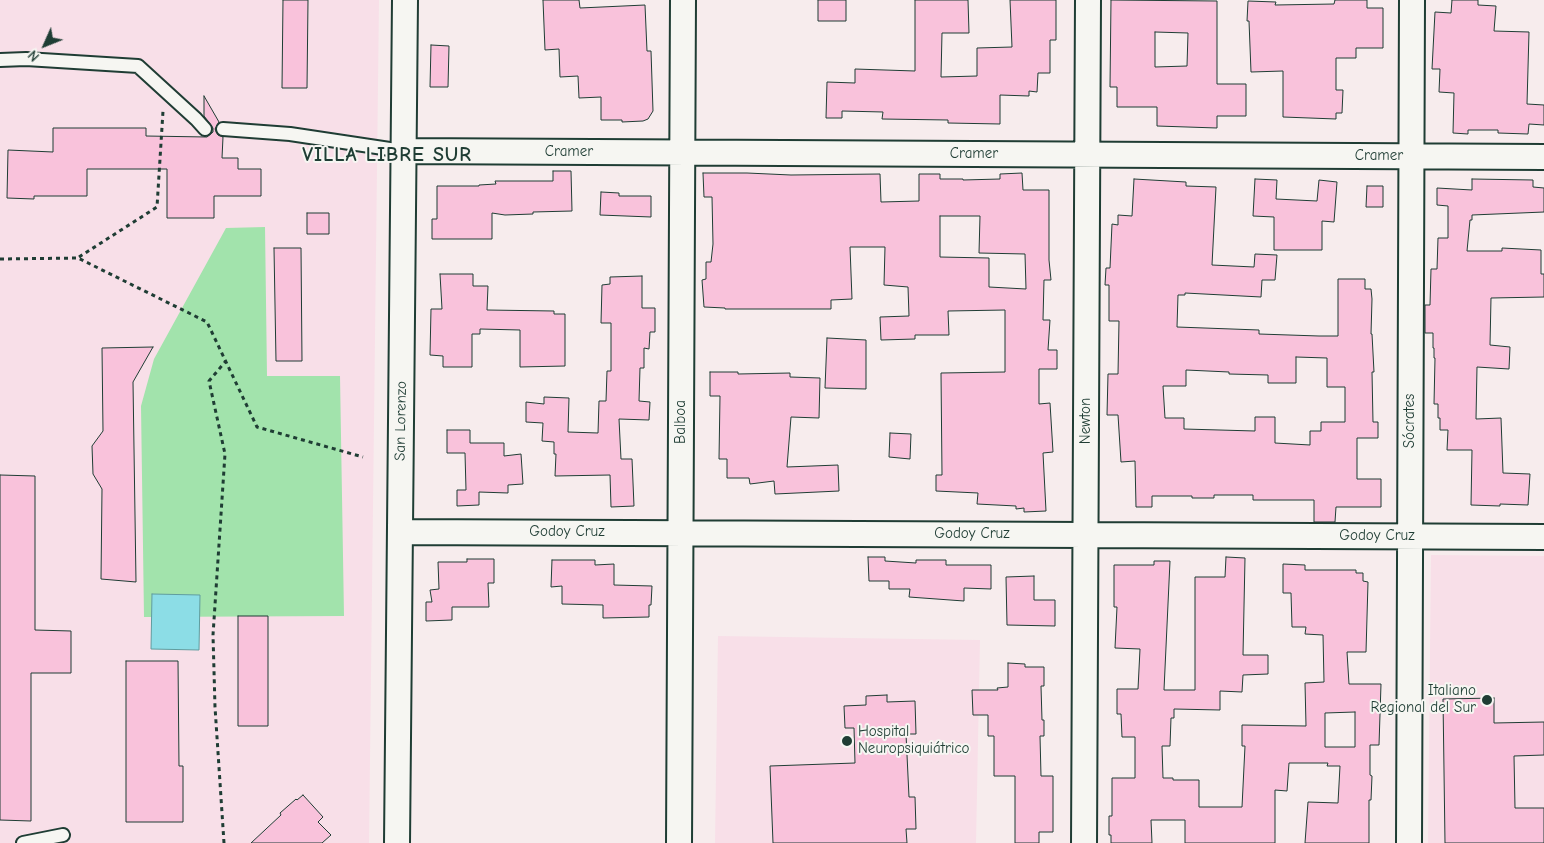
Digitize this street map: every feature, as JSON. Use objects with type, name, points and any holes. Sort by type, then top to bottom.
[{"type":"street","name":"San Lorenzo","points":[[397,843],[405,0]]},
{"type":"street","name":"Balboa","points":[[679,843],[683,0]]},
{"type":"street","name":"Newton","points":[[1084,843],[1088,0]]},
{"type":"street","name":"Sócrates","points":[[1409,843],[1412,0]]},
{"type":"street","name":"Cramer","points":[[403,151],[1544,157]]},
{"type":"street","name":"Godoy Cruz","points":[[400,532],[1544,537]]},
{"type":"lane","points":[[0,60],[26,59],[138,66],[205,129]]},
{"type":"lane","points":[[222,129],[290,134],[403,151]]},
{"type":"lane","points":[[23,843],[63,835]]},
{"type":"path","points":[[78,258],[157,207],[164,91]]},
{"type":"path","points":[[0,259],[78,258],[207,322],[257,427],[364,457]]},
{"type":"path","points":[[224,843],[213,635],[225,454],[209,381],[225,362]]},
{"type":"shaded area","points":[[0,0],[379,0],[369,843],[0,843]]},
{"type":"shaded area","name":"Italiano Regional del Sur","points":[[1431,555],[1544,556],[1544,843],[1428,843]]},
{"type":"shaded area","name":"Hospital Neuropsiquiátrico","points":[[718,636],[980,640],[976,843],[715,843]]},
{"type":"green space","points":[[265,227],[267,376],[340,376],[344,616],[144,617],[141,406],[154,359],[226,228]]},
{"type":"water","points":[[152,594],[200,595],[199,650],[151,649]]},
{"type":"building","points":[[283,0],[308,0],[307,88],[282,88]]},
{"type":"building","points":[[543,0],[579,0],[580,8],[645,5],[647,51],[651,51],[653,111],[648,119],[622,122],[622,120],[601,120],[601,97],[579,98],[578,76],[560,77],[559,49],[545,50]]},
{"type":"building","points":[[818,0],[846,0],[846,21],[818,21]]},
{"type":"building","points":[[915,0],[968,0],[969,33],[942,33],[941,77],[977,76],[977,48],[1012,47],[1010,0],[1056,0],[1056,40],[1050,40],[1050,73],[1038,73],[1037,92],[1029,91],[1029,96],[1000,95],[1000,124],[948,123],[948,120],[882,119],[883,112],[842,111],[842,118],[826,118],[827,82],[855,83],[855,69],[915,71]]},
{"type":"building","points":[[1111,0],[1217,1],[1217,84],[1246,84],[1246,116],[1217,116],[1217,128],[1157,126],[1157,107],[1117,107],[1117,87],[1110,87]],"holes":[[[1155,32],[1188,33],[1187,66],[1155,67]]]},
{"type":"building","points":[[1335,0],[1367,0],[1367,8],[1383,8],[1383,48],[1356,48],[1356,58],[1336,58],[1336,90],[1343,90],[1342,113],[1336,113],[1336,119],[1283,117],[1283,71],[1251,72],[1249,21],[1247,21],[1248,1],[1276,2],[1275,5],[1334,4]]},
{"type":"building","points":[[1452,0],[1478,0],[1478,5],[1496,6],[1494,31],[1529,32],[1527,104],[1544,105],[1544,125],[1529,124],[1528,134],[1498,133],[1498,130],[1468,130],[1468,134],[1453,133],[1454,93],[1439,92],[1440,69],[1432,69],[1435,12],[1451,13]]},
{"type":"building","points":[[431,45],[449,46],[448,87],[430,87]]},
{"type":"building","points":[[204,96],[219,122],[215,129],[218,135],[223,137],[222,158],[238,158],[238,169],[261,169],[261,196],[214,196],[214,218],[167,218],[167,169],[87,169],[87,196],[34,196],[34,199],[7,198],[8,150],[53,152],[53,128],[146,128],[146,136],[207,137],[213,132],[213,128],[204,116]]},
{"type":"building","points":[[553,171],[571,171],[572,211],[505,215],[492,213],[492,239],[432,239],[432,219],[437,219],[437,186],[479,186],[496,184],[495,181],[553,181]]},
{"type":"building","points":[[703,173],[791,175],[880,174],[881,202],[919,201],[919,174],[940,174],[940,179],[963,180],[1000,179],[1000,174],[1022,173],[1023,190],[1049,190],[1049,260],[1051,280],[1044,280],[1043,320],[1050,320],[1048,350],[1057,350],[1057,369],[1039,369],[1039,404],[1050,403],[1053,452],[1043,453],[1046,511],[1024,512],[1024,508],[1016,509],[1016,506],[977,504],[978,493],[936,491],[936,475],[942,475],[941,373],[1005,372],[1005,310],[948,311],[949,335],[915,335],[915,339],[881,340],[880,317],[909,316],[908,287],[884,285],[885,247],[850,247],[852,299],[831,300],[831,309],[725,309],[704,307],[702,280],[706,279],[706,262],[711,262],[713,244],[712,197],[704,197]],"holes":[[[940,216],[980,216],[979,253],[1025,254],[1026,289],[989,287],[989,258],[940,257]]]},
{"type":"building","points":[[1134,179],[1186,182],[1186,186],[1216,187],[1212,265],[1254,267],[1255,254],[1277,255],[1275,280],[1262,280],[1261,297],[1185,293],[1185,295],[1178,295],[1177,327],[1259,330],[1259,334],[1338,336],[1338,279],[1365,279],[1365,289],[1371,289],[1372,299],[1373,422],[1378,422],[1378,438],[1357,438],[1357,479],[1381,479],[1381,507],[1336,507],[1335,522],[1314,522],[1314,500],[1253,500],[1253,495],[1214,495],[1214,498],[1152,496],[1152,507],[1136,507],[1135,461],[1121,462],[1118,415],[1107,415],[1108,374],[1118,374],[1119,321],[1109,321],[1109,285],[1105,285],[1106,268],[1110,268],[1112,224],[1118,225],[1118,215],[1132,216]],"holes":[[[1296,357],[1327,358],[1327,387],[1345,387],[1345,422],[1321,422],[1321,431],[1310,431],[1310,445],[1275,443],[1275,417],[1255,417],[1255,431],[1184,429],[1184,418],[1165,418],[1163,386],[1186,386],[1186,370],[1268,375],[1268,383],[1296,383]]]},
{"type":"building","points":[[1255,179],[1277,180],[1276,199],[1317,201],[1319,180],[1337,182],[1334,222],[1322,221],[1322,250],[1274,250],[1274,217],[1253,216]]},
{"type":"building","points":[[1472,179],[1533,180],[1533,187],[1544,188],[1544,212],[1472,215],[1467,251],[1502,251],[1502,248],[1541,250],[1541,274],[1544,274],[1544,297],[1491,298],[1490,345],[1510,347],[1509,369],[1477,367],[1476,419],[1501,418],[1503,473],[1530,474],[1528,505],[1471,505],[1472,450],[1447,450],[1448,430],[1440,430],[1438,404],[1434,404],[1435,358],[1433,333],[1425,333],[1425,305],[1430,305],[1431,269],[1437,269],[1438,238],[1448,238],[1448,206],[1437,205],[1437,188],[1472,190]]},
{"type":"building","points":[[1367,186],[1383,186],[1383,207],[1366,207]]},
{"type":"building","points":[[601,192],[619,193],[619,196],[651,196],[651,217],[600,215]]},
{"type":"building","points":[[307,213],[329,213],[329,234],[307,234]]},
{"type":"building","points":[[274,248],[301,248],[302,361],[276,361]]},
{"type":"building","points":[[440,274],[473,274],[473,286],[488,286],[487,310],[554,311],[554,314],[565,314],[565,366],[520,367],[520,330],[480,329],[480,334],[472,334],[472,367],[443,367],[443,356],[430,355],[431,309],[442,309]]},
{"type":"building","points":[[642,276],[642,308],[655,308],[655,332],[650,332],[649,349],[644,348],[644,368],[640,368],[639,401],[650,402],[649,420],[619,419],[621,459],[632,459],[634,506],[611,507],[610,475],[555,476],[556,454],[554,454],[554,442],[542,441],[543,423],[526,422],[526,402],[544,404],[544,397],[569,398],[568,432],[598,433],[599,401],[606,401],[607,371],[611,371],[611,323],[601,323],[602,285],[610,284],[610,277]]},
{"type":"building","points":[[827,338],[866,340],[866,389],[825,388]]},
{"type":"building","points":[[153,347],[133,382],[136,582],[101,579],[102,489],[93,474],[92,446],[103,431],[102,348]]},
{"type":"building","points":[[710,372],[738,372],[738,374],[790,373],[790,377],[820,378],[819,418],[791,417],[787,467],[838,465],[839,491],[775,494],[774,481],[750,484],[749,478],[727,478],[727,459],[719,459],[720,396],[710,396]]},
{"type":"building","points":[[447,430],[470,430],[470,443],[504,443],[504,456],[521,454],[523,484],[508,485],[508,493],[479,492],[479,505],[457,506],[457,490],[466,490],[465,453],[447,453]]},
{"type":"building","points":[[890,433],[911,434],[910,459],[889,457]]},
{"type":"building","points":[[0,475],[35,476],[35,630],[71,631],[71,673],[31,673],[31,821],[0,820]]},
{"type":"building","points":[[868,557],[885,557],[885,561],[916,563],[916,560],[946,560],[946,565],[991,565],[991,589],[964,588],[964,601],[909,597],[910,589],[889,589],[889,581],[869,581]]},
{"type":"building","points":[[1226,557],[1245,558],[1243,655],[1268,655],[1268,674],[1243,675],[1242,692],[1220,691],[1220,710],[1174,709],[1174,718],[1171,718],[1170,746],[1162,746],[1163,778],[1199,780],[1199,807],[1242,807],[1245,746],[1242,746],[1242,725],[1306,726],[1305,683],[1324,682],[1323,635],[1305,634],[1306,627],[1292,627],[1291,593],[1283,593],[1283,564],[1305,565],[1305,570],[1356,570],[1356,573],[1363,573],[1363,581],[1368,582],[1366,652],[1347,652],[1349,684],[1381,684],[1379,745],[1370,745],[1370,775],[1372,776],[1371,800],[1369,800],[1369,843],[1305,843],[1308,802],[1338,803],[1340,766],[1327,766],[1328,763],[1289,763],[1287,791],[1275,790],[1275,843],[1185,843],[1185,820],[1151,820],[1152,843],[1111,843],[1109,816],[1112,816],[1112,778],[1135,778],[1135,737],[1122,737],[1121,714],[1117,714],[1117,689],[1138,689],[1140,649],[1115,648],[1117,607],[1114,607],[1114,565],[1154,565],[1154,561],[1170,561],[1164,690],[1195,690],[1195,577],[1225,577]],"holes":[[[1355,712],[1355,747],[1325,747],[1325,713]]]},
{"type":"building","points":[[467,559],[494,559],[494,583],[488,583],[489,607],[452,607],[452,620],[426,621],[426,602],[432,602],[430,590],[439,589],[438,562],[467,562]]},
{"type":"building","points":[[552,560],[595,560],[595,565],[614,564],[614,585],[652,586],[649,617],[603,618],[603,605],[562,604],[562,586],[551,587]]},
{"type":"building","points":[[1034,576],[1034,600],[1055,600],[1055,626],[1007,625],[1006,577]]},
{"type":"building","points":[[238,616],[268,616],[268,726],[238,726]]},
{"type":"building","points":[[126,661],[178,661],[179,766],[183,766],[183,822],[126,822]]},
{"type":"building","points":[[1008,663],[1025,664],[1025,667],[1044,667],[1044,686],[1041,686],[1044,736],[1040,736],[1041,776],[1053,776],[1053,832],[1039,832],[1039,843],[1015,843],[1015,776],[994,776],[994,736],[988,736],[988,715],[973,715],[972,690],[998,690],[997,688],[1008,687]]},
{"type":"building","points":[[887,695],[887,702],[915,701],[916,734],[906,734],[909,797],[915,797],[916,829],[906,829],[907,843],[773,843],[770,766],[855,763],[854,728],[845,728],[844,706],[866,705],[866,696]]},
{"type":"building","points":[[1494,698],[1494,723],[1544,722],[1544,755],[1514,756],[1515,808],[1544,808],[1544,843],[1445,843],[1443,699]]},
{"type":"building","points":[[303,795],[323,817],[318,822],[331,835],[322,843],[251,843],[281,815],[280,813]]},
{"type":"place","name":"Italiano Regional del Sur","points":[[1487,700]]},
{"type":"place","name":"Hospital Neuropsiquiátrico","points":[[847,741]]},
{"type":"district","name":"VILLA LIBRE SUR","points":[[387,155]]}]
